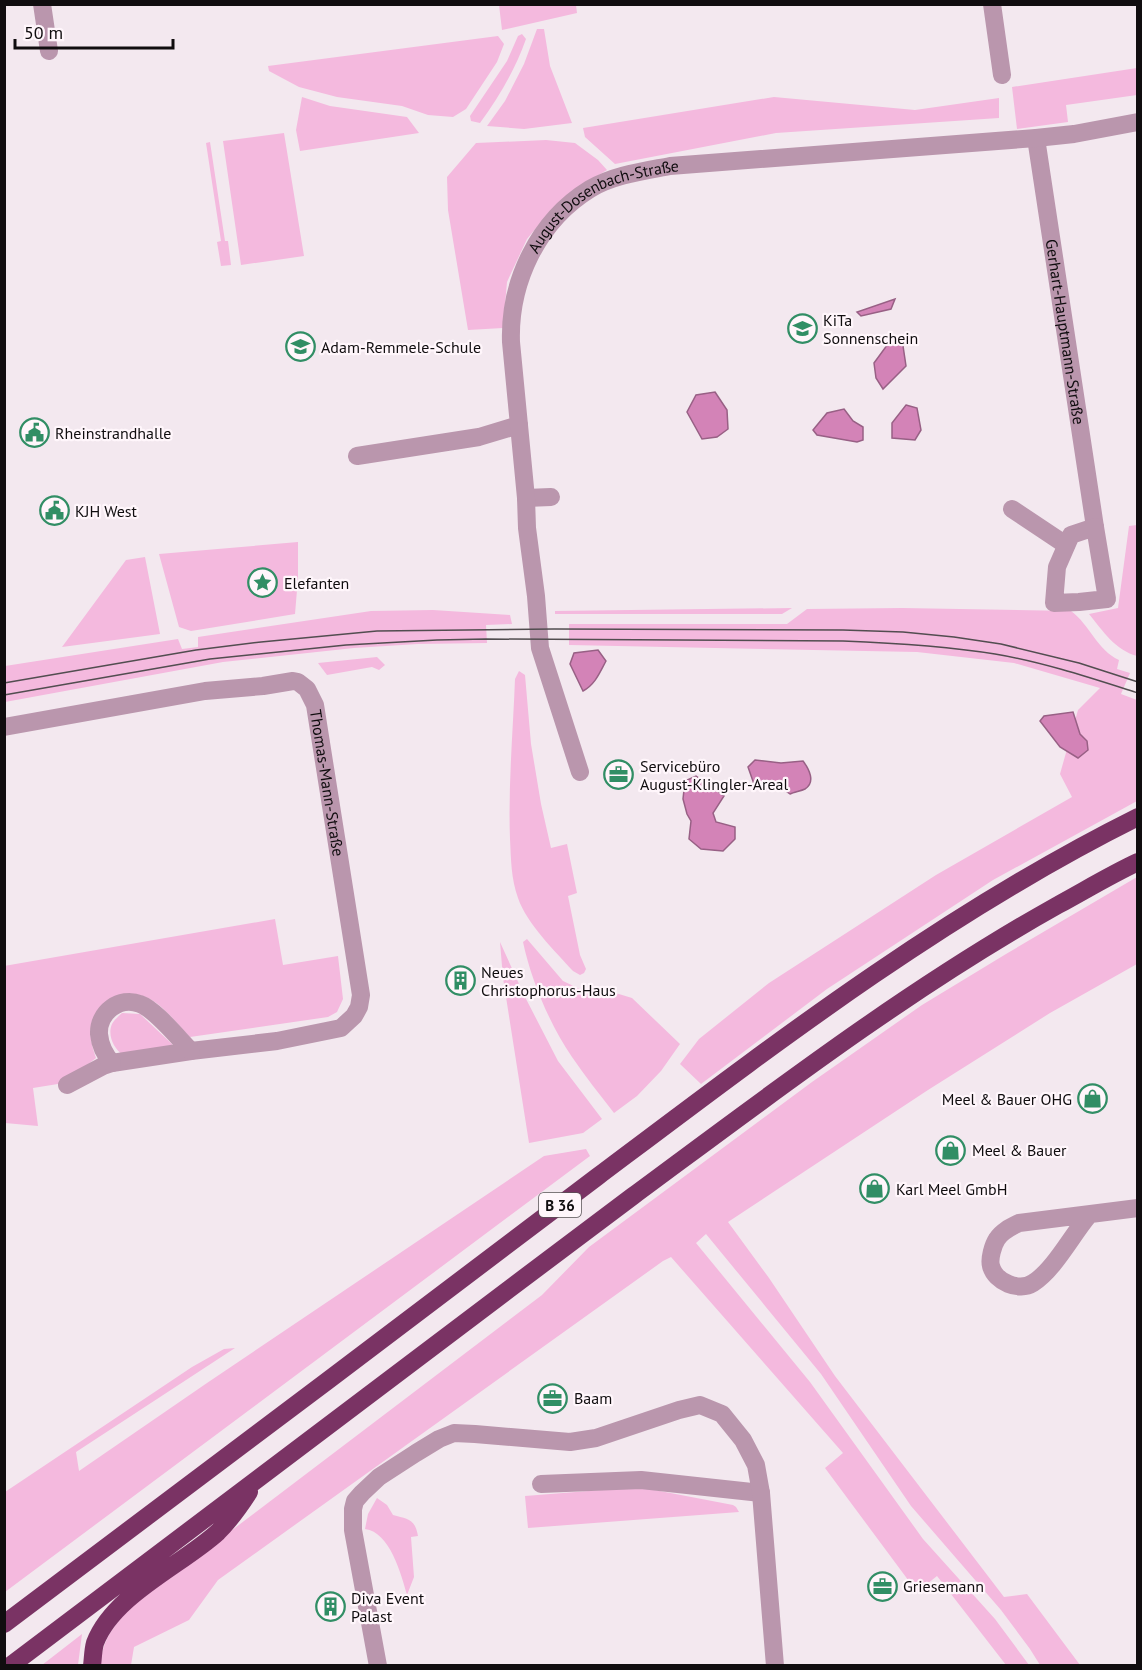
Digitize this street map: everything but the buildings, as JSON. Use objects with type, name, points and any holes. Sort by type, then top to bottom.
[{"type":"highway","name":"B 36","points":[[4,1624],[794,1031],[921,942],[980,905],[1137,817]]},
{"type":"highway","name":"B 36","points":[[10,1665],[617,1208],[863,1028],[940,975],[1011,932],[1137,862]]},
{"type":"highway","points":[[92,1665],[94,1644],[105,1623],[122,1605],[218,1532],[238,1509],[255,1482]]},
{"type":"street","points":[[42,4],[49,51]]},
{"type":"street","points":[[992,4],[1002,75]]},
{"type":"street","name":"August-Dosenbach-Straße","points":[[580,772],[540,648],[511,342],[513,304],[520,281],[539,239],[552,222],[591,188],[616,178],[670,166],[1036,138],[1074,134],[1137,122]]},
{"type":"street","name":"Gerhart-Hauptmann-Straße","points":[[1036,138],[1107,599],[1054,603],[1057,567],[1066,545]]},
{"type":"street","points":[[357,456],[479,437],[519,425]]},
{"type":"street","points":[[525,498],[551,497]]},
{"type":"street","points":[[1012,509],[1066,545],[1071,535],[1095,527]]},
{"type":"street","name":"Thomas-Mann-Straße","points":[[4,727],[205,692],[285,682],[298,682],[307,689],[315,705],[361,995],[359,1007],[354,1016],[341,1028],[277,1041],[112,1063],[68,1085]]},
{"type":"street","points":[[112,1063],[105,1055],[100,1042],[99,1026],[113,1006],[129,1002],[141,1004],[152,1012],[191,1051]]},
{"type":"street","points":[[1089,1215],[1042,1277],[1030,1285],[1022,1287],[1009,1285],[999,1279],[991,1266],[996,1239],[1007,1229],[1020,1223],[1137,1208]]},
{"type":"street","points":[[378,1665],[353,1530],[353,1509],[355,1501],[380,1477],[440,1439],[454,1433],[570,1442],[596,1438],[700,1405],[722,1414],[743,1440],[756,1465],[761,1493],[775,1665]]},
{"type":"street","points":[[541,1484],[641,1480],[761,1493]]},
{"type":"shaded area","points":[[499,5],[576,5],[577,13],[502,30]]},
{"type":"shaded area","points":[[537,29],[544,29],[550,66],[572,123],[524,129],[487,126],[505,101],[524,64]]},
{"type":"shaded area","points":[[522,34],[526,39],[517,62],[500,93],[480,123],[471,121],[470,116],[507,61],[518,36]]},
{"type":"shaded area","points":[[498,36],[504,44],[497,62],[466,109],[453,117],[428,115],[402,106],[337,97],[299,87],[269,71],[268,66]]},
{"type":"shaded area","points":[[1137,68],[1137,95],[1066,105],[1068,122],[1017,129],[1012,87]]},
{"type":"shaded area","points":[[302,97],[330,106],[407,117],[419,133],[300,151],[296,130]]},
{"type":"shaded area","points":[[774,97],[915,110],[999,98],[999,118],[776,133],[615,164],[585,137],[583,128]]},
{"type":"shaded area","points":[[284,133],[304,256],[241,265],[223,141]]},
{"type":"shaded area","points":[[546,140],[575,143],[598,160],[607,170],[572,191],[551,210],[527,239],[507,282],[503,328],[468,330],[448,210],[447,177],[476,143]]},
{"type":"shaded area","points":[[210,142],[225,241],[228,241],[231,265],[221,266],[217,242],[221,241],[206,143]]},
{"type":"shaded area","points":[[895,299],[891,309],[861,316],[857,312]]},
{"type":"shaded area","points":[[893,337],[903,346],[906,366],[883,389],[876,378],[874,363]]},
{"type":"shaded area","points":[[715,392],[727,410],[728,429],[717,437],[702,439],[687,412],[696,395]]},
{"type":"shaded area","points":[[906,405],[917,408],[921,430],[915,440],[892,438],[892,423]]},
{"type":"shaded area","points":[[844,409],[853,421],[863,427],[863,440],[857,442],[817,435],[813,430],[827,413]]},
{"type":"shaded area","points":[[1138,525],[1137,656],[1116,645],[1089,614],[1118,608],[1129,526]]},
{"type":"shaded area","points":[[298,542],[295,614],[191,631],[179,627],[159,554]]},
{"type":"shaded area","points":[[145,557],[160,634],[62,647],[126,560]]},
{"type":"shaded area","points":[[792,608],[782,614],[555,614],[555,611]]},
{"type":"shaded area","points":[[807,609],[1071,611],[1099,644],[1111,656],[1119,660],[1117,669],[1130,673],[1121,694],[1137,700],[1137,801],[993,880],[827,989],[701,1084],[680,1064],[699,1039],[769,983],[936,875],[1072,797],[1060,774],[1078,710],[1100,688],[1014,663],[917,652],[569,645],[569,624],[787,624]]},
{"type":"shaded area","points":[[433,610],[510,615],[512,624],[486,625],[487,643],[354,648],[223,662],[5,702],[5,666],[178,639],[182,649],[198,647],[198,637],[371,611]]},
{"type":"shaded area","points":[[598,650],[606,661],[594,682],[583,691],[570,664],[574,653]]},
{"type":"shaded area","points":[[377,657],[385,665],[379,670],[372,667],[327,675],[318,663]]},
{"type":"shaded area","points":[[519,671],[525,675],[531,744],[551,848],[567,844],[577,893],[568,896],[580,955],[586,969],[580,975],[573,971],[550,946],[528,918],[514,884],[510,799],[515,679]]},
{"type":"shaded area","points":[[1073,712],[1080,734],[1087,741],[1088,750],[1078,758],[1060,747],[1040,721],[1044,716]]},
{"type":"shaded area","points":[[755,760],[781,763],[803,761],[809,772],[810,783],[805,789],[790,794],[777,785],[763,790],[755,787],[748,767]]},
{"type":"shaded area","points":[[696,776],[724,796],[713,813],[716,822],[735,827],[735,839],[723,851],[701,849],[689,839],[691,821],[683,799],[685,781]]},
{"type":"shaded area","points":[[1137,877],[1137,964],[1050,1013],[928,1090],[728,1222],[835,1376],[1004,1597],[1027,1594],[1080,1665],[1040,1665],[1001,1610],[911,1506],[821,1374],[706,1234],[696,1243],[810,1382],[923,1539],[995,1619],[1029,1665],[1006,1665],[937,1576],[917,1592],[825,1468],[843,1453],[671,1257],[218,1580],[189,1620],[134,1647],[131,1665],[100,1666],[106,1641],[128,1609],[542,1295],[589,1247],[812,1082],[922,1005]]},
{"type":"shaded area","points":[[275,919],[283,965],[338,956],[343,999],[337,1012],[328,1017],[190,1037],[151,1000],[128,994],[119,996],[105,1004],[94,1017],[91,1034],[96,1058],[64,1083],[33,1088],[38,1126],[5,1123],[4,966]]},
{"type":"shaded area","points":[[527,939],[563,981],[582,990],[609,991],[632,998],[680,1044],[661,1071],[637,1096],[614,1113],[572,1057],[549,1017],[526,957],[523,942]]},
{"type":"shaded area","points":[[500,942],[558,1061],[602,1119],[583,1133],[529,1143],[503,978]]},
{"type":"shaded area","points":[[122,1013],[140,1014],[172,1044],[172,1049],[123,1055],[114,1045],[110,1033],[113,1023]]},
{"type":"shaded area","points":[[586,1149],[590,1156],[5,1592],[5,1492],[192,1367],[224,1349],[235,1348],[76,1452],[79,1471],[544,1156]]},
{"type":"shaded area","points":[[639,1487],[733,1505],[739,1512],[528,1528],[525,1496]]},
{"type":"shaded area","points":[[377,1498],[387,1505],[393,1515],[412,1522],[417,1530],[418,1536],[411,1537],[414,1577],[407,1595],[398,1566],[388,1546],[374,1532],[365,1529],[368,1514]]},
{"type":"shaded area","points":[[82,1634],[78,1665],[42,1665]]},
{"type":"tram line","points":[[4,683],[196,650],[261,642],[377,631],[554,629],[903,632],[1001,644],[1079,663],[1138,682]]},
{"type":"tram line","points":[[4,695],[210,659],[346,645],[486,639],[843,641],[919,645],[1013,657],[1138,693]]},
{"type":"place","name":"KiTa Sonnenschein","points":[[802,329]]},
{"type":"place","name":"Adam-Remmele-Schule","points":[[300,347]]},
{"type":"place","name":"Rheinstrandhalle","points":[[34,433]]},
{"type":"place","name":"KJH West","points":[[54,511]]},
{"type":"place","name":"Elefanten","points":[[263,583]]},
{"type":"place","name":"Servicebüro August-Klingler-Areal","points":[[619,775]]},
{"type":"place","name":"Neues Christophorus-Haus","points":[[460,981]]},
{"type":"place","name":"Meel & Bauer OHG","points":[[1093,1099]]},
{"type":"place","name":"Meel & Bauer","points":[[951,1150]]},
{"type":"place","name":"Karl Meel GmbH","points":[[875,1189]]},
{"type":"place","name":"Baam","points":[[553,1398]]},
{"type":"place","name":"Griesemann","points":[[882,1586]]},
{"type":"place","name":"Diva Event Palast","points":[[330,1607]]}]
